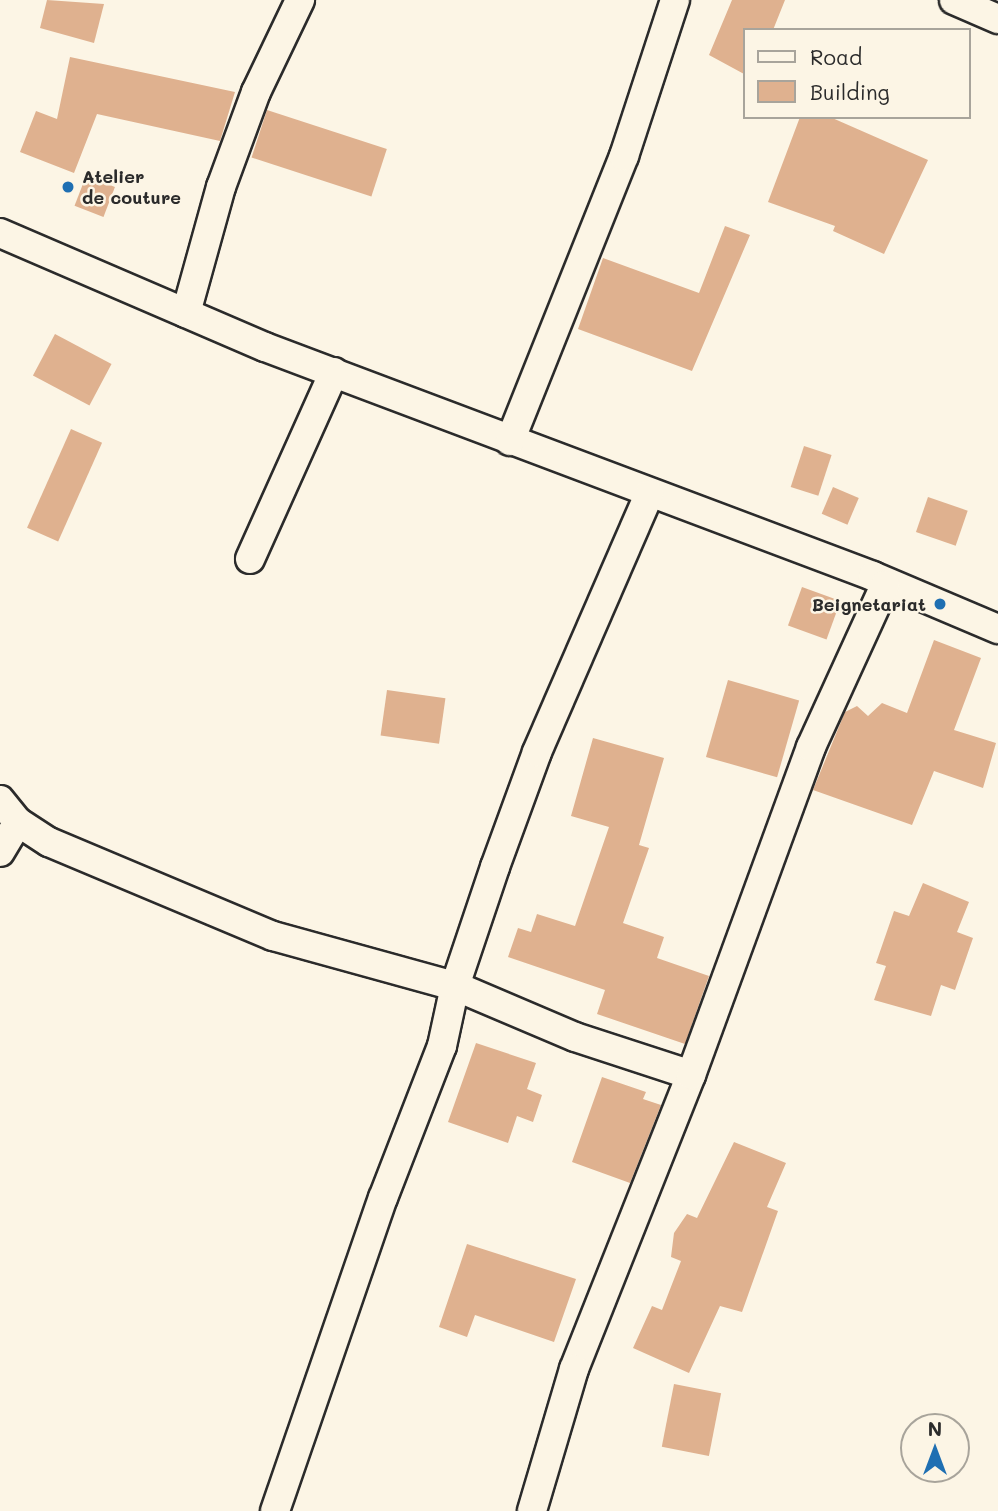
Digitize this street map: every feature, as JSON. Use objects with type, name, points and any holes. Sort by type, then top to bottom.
[{"type":"street","points":[[186,313],[230,163],[256,92],[300,0]]},
{"type":"street","points":[[510,441],[624,156],[675,0]]},
{"type":"street","points":[[954,0],[998,19]]},
{"type":"street","points":[[0,233],[186,313],[334,372],[649,494],[873,576],[885,585],[998,629]]},
{"type":"street","points":[[250,559],[334,372]]},
{"type":"street","points":[[275,1511],[383,1198],[442,1046],[455,986],[537,752],[649,494]]},
{"type":"street","points":[[532,1511],[573,1369],[691,1075],[811,747],[885,585]]},
{"type":"street","points":[[0,800],[18,821],[49,842],[273,936],[455,986],[575,1037],[691,1075]]},
{"type":"street","points":[[0,852],[18,821]]},
{"type":"building","points":[[47,0],[104,4],[94,43],[40,28]]},
{"type":"building","points":[[732,0],[785,0],[774,28],[743,28],[743,73],[709,55]]},
{"type":"building","points":[[70,57],[235,92],[220,141],[97,114],[74,173],[20,152],[36,111],[57,119]]},
{"type":"building","points":[[267,110],[387,149],[371,196],[252,158]]},
{"type":"building","points":[[799,119],[835,119],[928,160],[884,254],[833,231],[835,226],[768,202]]},
{"type":"building","points":[[86,176],[115,187],[103,217],[75,206]]},
{"type":"building","points":[[725,226],[750,235],[692,371],[578,329],[603,258],[699,293]]},
{"type":"building","points":[[55,334],[112,364],[89,406],[33,375]]},
{"type":"building","points":[[71,429],[102,443],[58,541],[27,528]]},
{"type":"building","points":[[804,446],[832,455],[818,496],[791,487]]},
{"type":"building","points":[[833,487],[859,498],[847,525],[822,514]]},
{"type":"building","points":[[928,497],[968,511],[956,546],[916,532]]},
{"type":"building","points":[[802,587],[841,601],[827,640],[788,626]]},
{"type":"building","points":[[934,640],[981,658],[954,730],[996,743],[983,788],[934,771],[912,825],[813,790],[845,712],[857,706],[868,716],[882,703],[907,713]]},
{"type":"building","points":[[728,680],[799,700],[777,777],[706,757]]},
{"type":"building","points":[[387,690],[445,698],[439,744],[381,736]]},
{"type":"building","points":[[593,738],[664,758],[639,845],[649,848],[623,923],[664,937],[657,958],[709,976],[685,1044],[597,1014],[605,990],[508,957],[518,928],[531,932],[537,914],[575,926],[609,827],[571,816]]},
{"type":"building","points":[[923,883],[969,902],[957,932],[973,938],[955,990],[941,985],[931,1016],[874,1000],[886,966],[876,963],[894,911],[909,916]]},
{"type":"building","points":[[476,1043],[536,1063],[527,1089],[542,1095],[533,1122],[517,1116],[508,1143],[448,1122]]},
{"type":"building","points":[[602,1077],[646,1092],[643,1099],[661,1105],[630,1183],[572,1162]]},
{"type":"building","points":[[734,1142],[786,1163],[767,1207],[778,1211],[742,1312],[720,1306],[689,1373],[633,1348],[652,1306],[662,1310],[681,1261],[671,1257],[674,1233],[687,1214],[697,1218]]},
{"type":"building","points":[[467,1244],[576,1279],[554,1342],[475,1315],[467,1337],[439,1327]]},
{"type":"building","points":[[674,1384],[721,1393],[709,1456],[662,1447]]},
{"type":"place","name":"Atelier de couture","points":[[68,187]]},
{"type":"place","name":"Beignetariat","points":[[940,604]]}]
